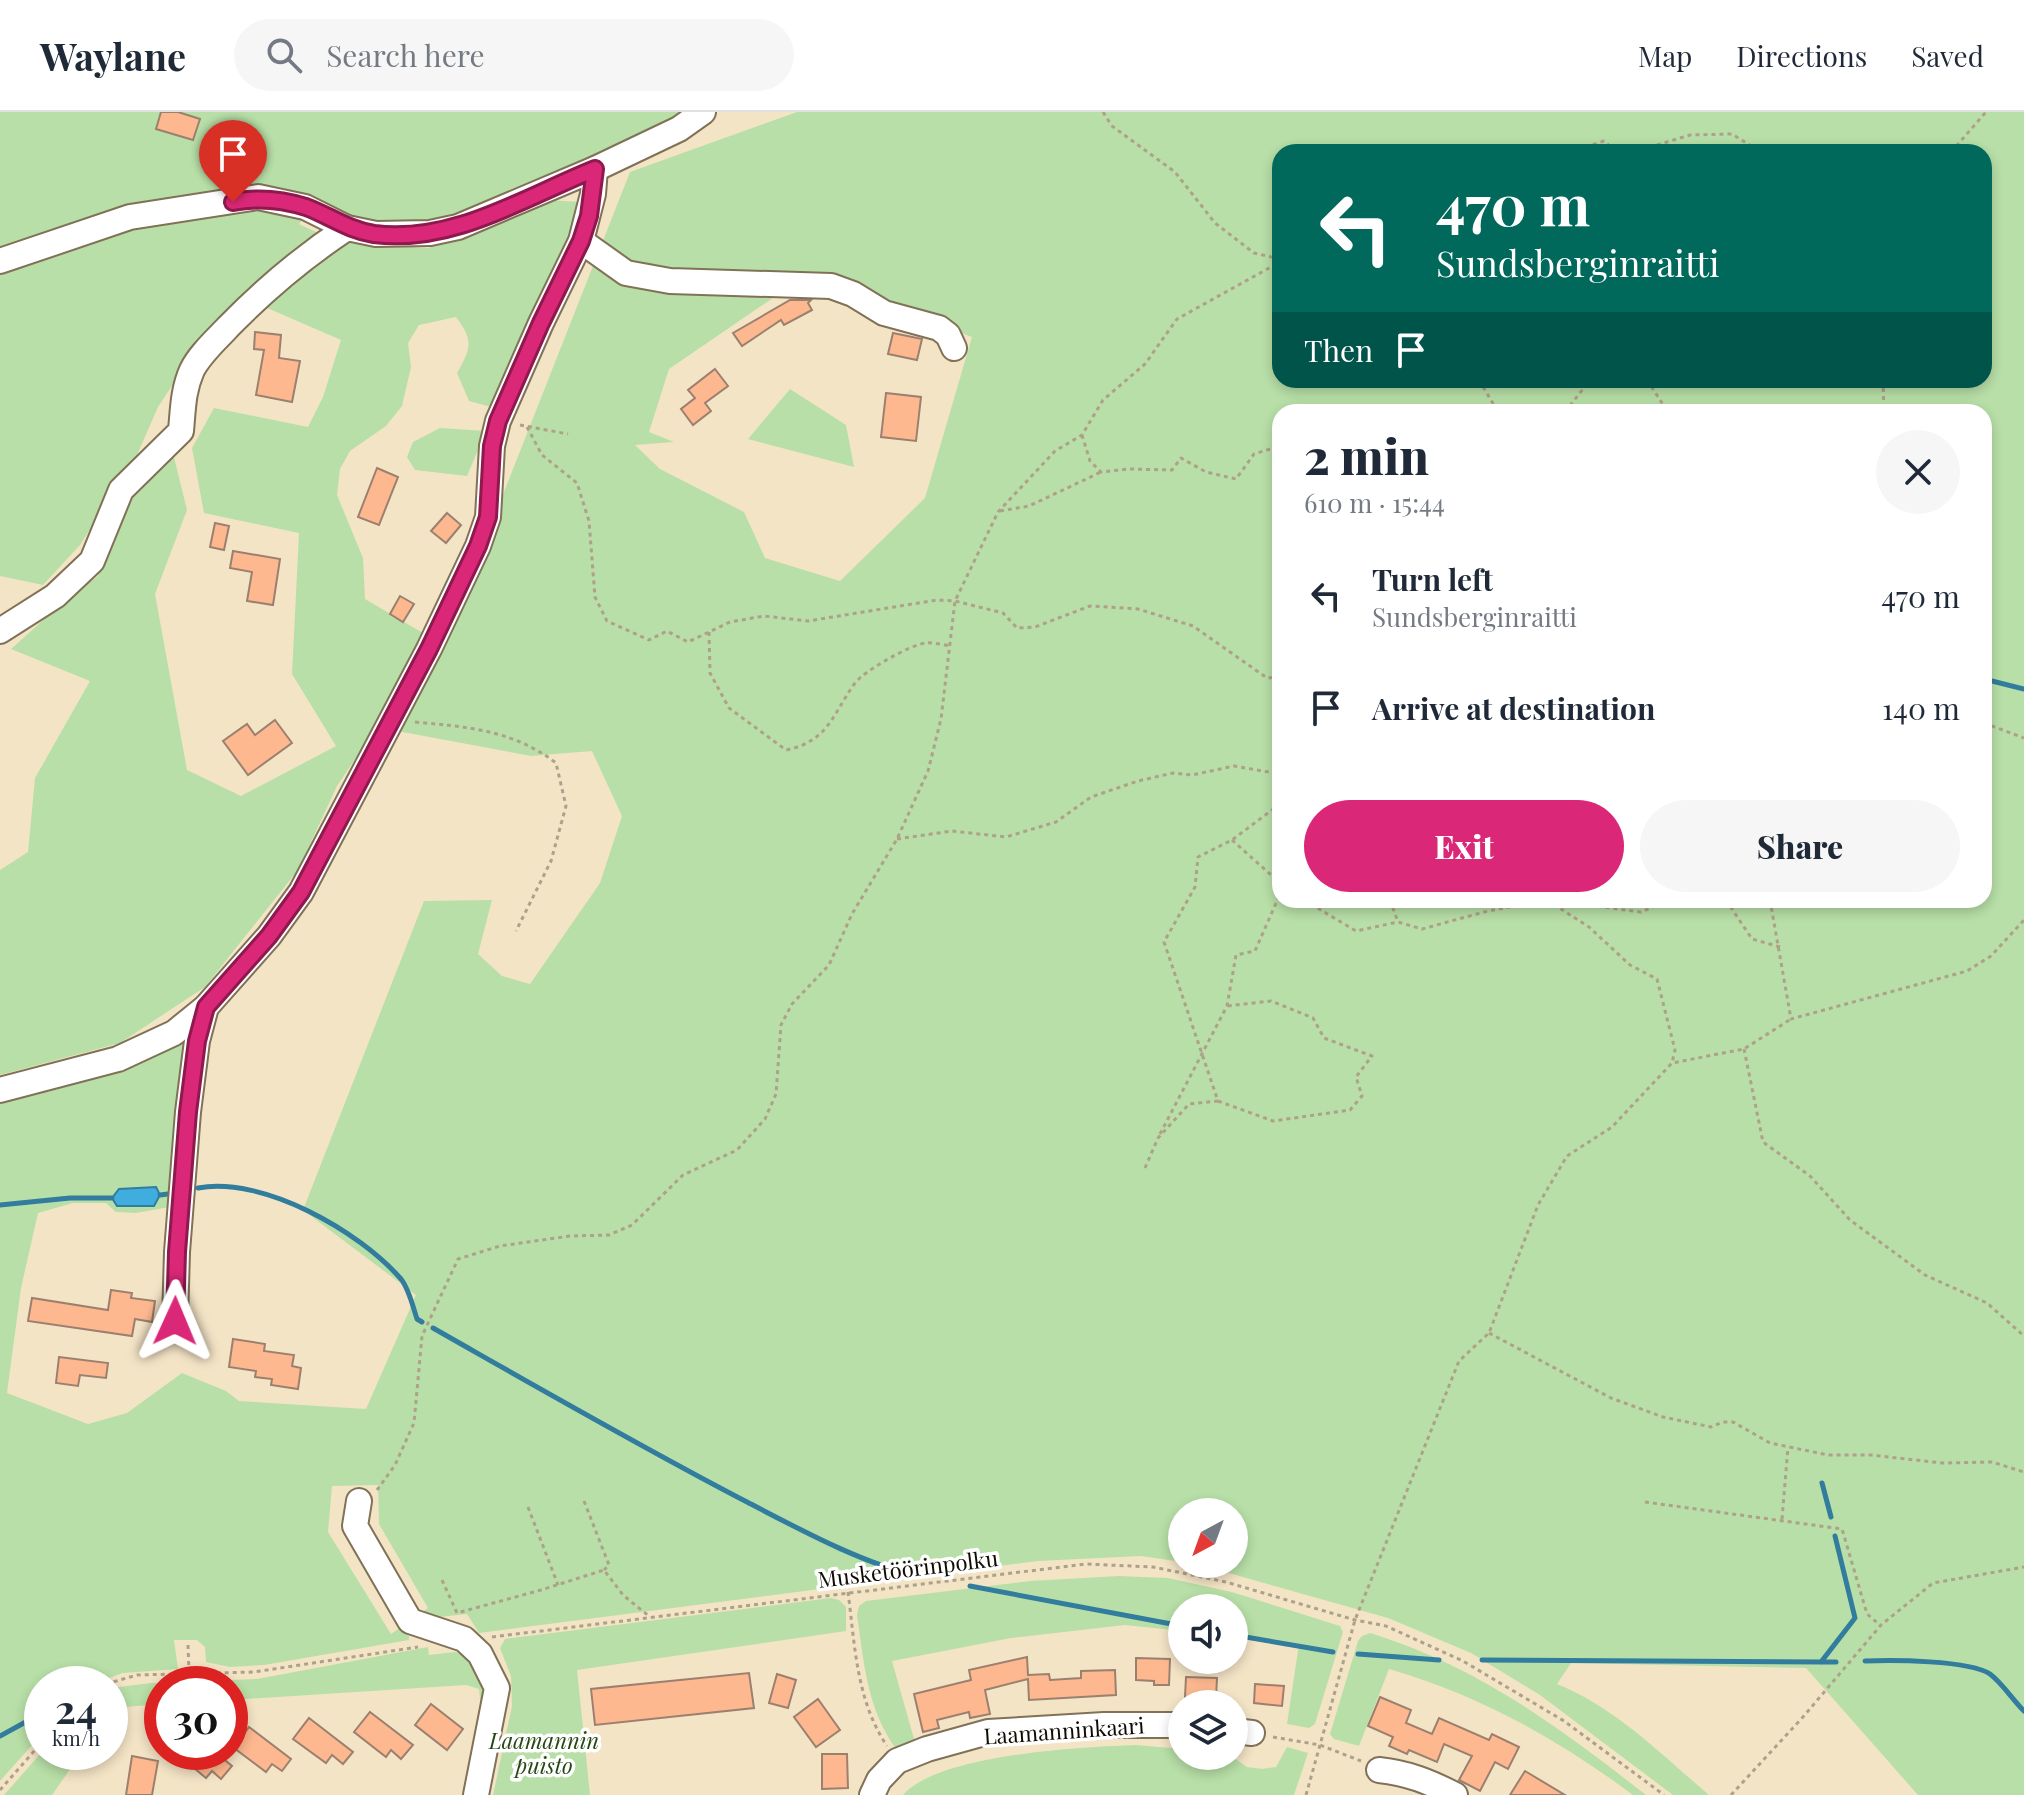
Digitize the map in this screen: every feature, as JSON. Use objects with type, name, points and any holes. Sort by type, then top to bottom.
[{"type":"street","points":[[0,261],[130,217],[258,197],[305,207],[347,228],[376,234],[411,234],[458,227],[595,169],[679,129],[703,112]]},
{"type":"street","points":[[0,1090],[118,1059],[174,1033],[206,1007],[269,936],[301,892],[435,636],[478,546],[488,517],[492,446],[498,421],[581,241],[589,216],[595,169]]},
{"type":"street","points":[[0,631],[55,596],[92,561],[121,490],[181,431],[184,392],[193,367],[216,340],[260,294],[347,228]]},
{"type":"street","points":[[581,241],[626,273],[670,281],[831,286],[853,294],[884,313],[939,328],[948,335],[954,348]]},
{"type":"street","points":[[175,1321],[188,1112],[197,1041],[206,1007]]},
{"type":"street","points":[[359,1501],[355,1526],[410,1621],[464,1639],[480,1654],[497,1688],[476,1795]]},
{"type":"street","name":"Laamanninkaari","points":[[897,1761],[988,1732],[1104,1725],[1168,1725]]},
{"type":"street","points":[[872,1795],[879,1780],[897,1761]]},
{"type":"street","points":[[1379,1770],[1423,1779],[1455,1795]]},
{"type":"path","points":[[1103,112],[1112,126],[1175,172],[1215,223],[1254,253],[1272,259]]},
{"type":"path","points":[[1958,144],[1986,112]]},
{"type":"path","points":[[1660,144],[1690,135],[1732,134],[1748,144]]},
{"type":"path","points":[[359,1501],[379,1489],[395,1465],[414,1423],[422,1336],[458,1259],[500,1246],[570,1236],[609,1235],[632,1225],[683,1175],[737,1150],[765,1119],[776,1094],[781,1025],[792,1004],[829,965],[852,914],[897,839],[928,771],[941,719],[955,601],[998,512],[1055,451],[1082,435],[1103,400],[1145,364],[1177,319],[1272,266]]},
{"type":"path","points":[[1571,404],[1583,388]]},
{"type":"path","points":[[498,421],[568,434]]},
{"type":"path","points":[[527,427],[542,455],[577,483],[589,521],[595,597],[607,621],[649,640],[667,631],[688,642],[730,622],[764,616],[808,621],[937,600],[955,601],[1003,613],[1017,628],[1035,627],[1090,606],[1138,609],[1193,626],[1267,678],[1272,678]]},
{"type":"path","points":[[1082,435],[1090,461],[1101,472]]},
{"type":"path","points":[[998,512],[1029,506],[1101,472],[1172,470],[1181,458],[1206,472],[1236,479],[1254,454],[1272,448]]},
{"type":"path","points":[[709,632],[710,673],[729,708],[786,750],[805,746],[824,732],[858,679],[905,650],[926,642],[951,646]]},
{"type":"path","points":[[391,720],[502,734],[536,748],[556,763],[566,806],[551,861],[516,931]]},
{"type":"path","points":[[1992,726],[2024,738]]},
{"type":"path","points":[[897,839],[952,831],[1006,837],[1056,822],[1091,797],[1138,781],[1173,773],[1192,775],[1234,766],[1272,773]]},
{"type":"path","points":[[1218,1101],[1164,942],[1195,887],[1198,857],[1232,840],[1272,810]]},
{"type":"path","points":[[1232,840],[1272,876]]},
{"type":"path","points":[[1145,1168],[1227,1006],[1236,955],[1255,951],[1274,908]]},
{"type":"path","points":[[1317,908],[1356,931],[1398,922],[1422,929],[1505,908]]},
{"type":"path","points":[[1393,908],[1398,922]]},
{"type":"path","points":[[1306,1795],[1355,1620],[1459,1361],[1489,1333],[1538,1205],[1567,1156],[1612,1127],[1672,1063],[1675,1050],[1657,979],[1630,965],[1589,927],[1559,908]]},
{"type":"path","points":[[1610,908],[1641,912],[1650,908]]},
{"type":"path","points":[[1731,908],[1752,939],[1780,947]]},
{"type":"path","points":[[1772,908],[1791,1019]]},
{"type":"path","points":[[1672,1063],[1744,1049],[1791,1019],[1967,971],[1991,956],[2024,920]]},
{"type":"path","points":[[1158,1138],[1189,1104],[1218,1101],[1273,1121],[1350,1110],[1362,1096],[1356,1077],[1372,1056],[1324,1038],[1313,1018],[1271,1001],[1227,1006]]},
{"type":"path","points":[[1744,1049],[1763,1142],[1810,1176],[1850,1220],[1925,1275],[1987,1303],[2024,1336]]},
{"type":"path","points":[[1489,1333],[1611,1398],[1663,1417],[1711,1427],[1733,1422],[1770,1443],[1828,1455],[1871,1455],[1942,1463],[1992,1462],[2024,1472]]},
{"type":"path","points":[[1782,1521],[1788,1447]]},
{"type":"path","points":[[442,1580],[457,1613],[604,1570],[609,1565],[584,1501]]},
{"type":"path","points":[[1645,1502],[1842,1529],[1867,1614],[1881,1625]]},
{"type":"path","points":[[528,1507],[558,1585]]},
{"type":"path","name":"Musketöörinpolku","points":[[464,1639],[481,1640],[1086,1564],[1153,1567],[1226,1582],[1355,1620],[1386,1626],[1463,1661],[1564,1721],[1664,1795]]},
{"type":"path","points":[[1731,1795],[1881,1625],[1933,1583],[2024,1567]]},
{"type":"path","points":[[604,1570],[623,1595],[652,1618]]},
{"type":"path","points":[[848,1592],[862,1694],[874,1727],[897,1761]]},
{"type":"path","points":[[188,1645],[189,1666]]},
{"type":"path","points":[[248,1672],[419,1646]]},
{"type":"path","points":[[1248,1733],[1320,1745],[1379,1770]]},
{"type":"path","points":[[0,1790],[24,1763]]},
{"type":"green space","points":[[0,112],[690,112],[673,125],[437,226],[398,229],[307,214],[299,224],[318,233],[209,330],[158,407],[137,455],[80,545],[43,585],[0,576]]},
{"type":"green space","points":[[797,112],[2024,112],[2024,1795],[1918,1795],[1806,1668],[1571,1663],[1557,1684],[1599,1705],[1656,1748],[1709,1795],[1673,1795],[1540,1695],[1471,1653],[1388,1618],[1247,1578],[1248,1498],[1168,1498],[1168,1560],[1141,1556],[1038,1561],[479,1633],[467,1614],[421,1619],[417,1616],[428,1608],[379,1524],[378,1485],[332,1486],[328,1532],[391,1634],[401,1627],[409,1640],[264,1665],[225,1666],[206,1662],[205,1647],[197,1640],[174,1640],[178,1666],[144,1666],[144,1671],[128,1673],[128,1666],[24,1666],[24,1754],[0,1781],[0,1096],[189,1027],[175,1206],[136,1213],[116,1212],[106,1203],[73,1203],[38,1213],[21,1288],[7,1393],[88,1424],[127,1413],[182,1373],[226,1391],[239,1401],[366,1409],[416,1295],[303,1210],[424,901],[492,900],[478,954],[502,976],[530,984],[600,883],[622,816],[592,751],[531,756],[397,731],[485,549],[504,492],[630,172]],"holes":[[[805,276],[972,337],[925,498],[840,581],[765,558],[744,512],[660,469],[635,445],[674,442],[649,432],[669,369]]]},
{"type":"green space","points":[[546,200],[582,202],[495,408],[469,401],[457,373],[468,351],[468,339],[456,317],[419,325],[408,343],[411,367],[402,406],[386,426],[350,451],[340,469],[337,495],[363,558],[365,599],[423,633],[380,722],[337,786],[298,870],[205,987],[120,1043],[0,1075],[0,870],[28,852],[35,778],[90,681],[11,649],[68,598],[98,576],[128,502],[173,453],[187,510],[155,594],[187,770],[241,796],[336,746],[292,674],[299,533],[204,513],[192,448],[214,408],[308,427],[323,397],[341,340],[258,304],[301,268],[350,243],[428,248]]},
{"type":"green space","points":[[790,389],[846,425],[854,467],[748,439]]},
{"type":"green space","points":[[440,428],[486,431],[467,476],[415,470],[407,457],[413,442]]},
{"type":"green space","points":[[1119,1576],[1168,1578],[1238,1594],[1168,1594],[1168,1630],[1125,1625],[1011,1638],[892,1661],[916,1746],[897,1750],[879,1719],[868,1686],[857,1615],[859,1606],[866,1601],[1030,1581]]},
{"type":"green space","points":[[1248,1597],[1340,1626],[1343,1632],[1315,1724],[1309,1728],[1287,1724],[1299,1644],[1248,1638]]},
{"type":"green space","name":"Laamannin puisto","points":[[831,1598],[839,1600],[846,1607],[846,1631],[577,1670],[590,1795],[493,1795],[512,1706],[511,1676],[500,1648],[505,1639]]},
{"type":"green space","points":[[1370,1633],[1410,1647],[1482,1681],[1548,1722],[1646,1795],[1633,1795],[1576,1755],[1517,1721],[1455,1692],[1389,1669],[1359,1746],[1334,1739],[1330,1734],[1358,1641]]},
{"type":"green space","points":[[428,1647],[429,1655],[455,1652],[467,1656],[477,1664],[487,1693],[482,1719],[479,1689],[466,1685],[248,1699],[248,1679]]},
{"type":"green space","points":[[144,1684],[144,1705],[128,1707],[128,1686]]},
{"type":"green space","points":[[1136,1745],[1168,1748],[1168,1770],[1262,1769],[1276,1767],[1287,1747],[1308,1753],[1294,1795],[903,1795],[921,1781],[947,1770],[1013,1755]]},
{"type":"green space","points":[[26,1770],[69,1770],[52,1795],[4,1795]]},
{"type":"water","points":[[156,1187],[160,1195],[154,1206],[117,1206],[112,1198],[119,1189]]},
{"type":"building","points":[[161,112],[178,112],[200,119],[193,140],[156,129]]},
{"type":"building","points":[[790,300],[811,300],[808,303],[812,310],[784,325],[781,320],[742,346],[733,333]]},
{"type":"building","points":[[255,332],[281,335],[279,358],[300,361],[292,402],[256,395],[264,350],[254,349]]},
{"type":"building","points":[[893,333],[922,339],[917,360],[888,354]]},
{"type":"building","points":[[715,369],[728,386],[705,403],[711,411],[693,425],[681,409],[695,398],[688,390]]},
{"type":"building","points":[[886,393],[921,397],[916,441],[881,437]]},
{"type":"building","points":[[377,468],[398,477],[379,525],[358,517]]},
{"type":"building","points":[[447,513],[461,525],[446,543],[431,531]]},
{"type":"building","points":[[215,523],[229,526],[224,550],[210,547]]},
{"type":"building","points":[[233,551],[280,559],[273,605],[247,601],[252,572],[230,568]]},
{"type":"building","points":[[400,596],[414,604],[403,622],[390,614]]},
{"type":"building","points":[[275,720],[292,743],[248,775],[223,741],[247,724],[255,735]]},
{"type":"building","points":[[111,1290],[132,1293],[131,1298],[155,1301],[152,1322],[135,1319],[132,1336],[28,1321],[32,1298],[108,1310]]},
{"type":"building","points":[[233,1339],[265,1344],[264,1351],[294,1355],[292,1366],[301,1368],[298,1389],[271,1385],[272,1379],[255,1377],[256,1371],[229,1367]]},
{"type":"building","points":[[59,1357],[108,1363],[106,1378],[80,1375],[78,1386],[56,1383]]},
{"type":"building","points":[[1027,1657],[1028,1675],[1049,1674],[1050,1680],[1081,1678],[1081,1671],[1115,1670],[1116,1695],[1029,1700],[1028,1679],[985,1690],[990,1714],[970,1718],[969,1712],[937,1720],[939,1728],[923,1732],[914,1694],[971,1680],[969,1670]]},
{"type":"building","points":[[1136,1658],[1168,1659],[1169,1685],[1136,1680]]},
{"type":"building","points":[[749,1673],[754,1708],[595,1725],[591,1689]]},
{"type":"building","points":[[777,1674],[796,1680],[788,1708],[769,1703]]},
{"type":"building","points":[[1186,1677],[1217,1678],[1216,1690],[1185,1690]]},
{"type":"building","points":[[1255,1684],[1284,1686],[1282,1706],[1254,1703]]},
{"type":"building","points":[[1380,1697],[1411,1710],[1406,1723],[1432,1734],[1439,1718],[1489,1740],[1492,1734],[1519,1747],[1508,1769],[1495,1762],[1480,1791],[1459,1780],[1472,1756],[1444,1744],[1437,1762],[1409,1750],[1407,1754],[1389,1746],[1393,1737],[1368,1726]]},
{"type":"building","points":[[818,1699],[840,1730],[816,1747],[794,1717]]},
{"type":"building","points":[[431,1704],[463,1729],[447,1750],[415,1725]]},
{"type":"building","points":[[370,1712],[413,1745],[401,1759],[391,1750],[386,1757],[354,1732]]},
{"type":"building","points":[[309,1718],[353,1752],[343,1764],[332,1755],[326,1763],[293,1739]]},
{"type":"building","points":[[248,1728],[291,1759],[282,1771],[272,1764],[266,1772],[248,1758]]},
{"type":"building","points":[[822,1754],[847,1754],[848,1788],[822,1789]]},
{"type":"building","points":[[132,1756],[144,1758],[144,1770],[156,1770],[152,1795],[126,1795]]},
{"type":"building","points":[[196,1770],[229,1770],[221,1779],[212,1771],[206,1778]]},
{"type":"building","points":[[1525,1771],[1565,1795],[1510,1795]]},
{"type":"waterway","points":[[1992,681],[2024,689]]},
{"type":"waterway","points":[[198,1188],[224,1186],[251,1190],[280,1199],[335,1226],[361,1243],[401,1279],[417,1319],[422,1322]]},
{"type":"waterway","points":[[160,1195],[168,1194]]},
{"type":"waterway","points":[[0,1205],[70,1198],[112,1198]]},
{"type":"waterway","points":[[433,1328],[787,1523],[854,1555],[919,1576]]},
{"type":"waterway","points":[[1822,1483],[1831,1517]]},
{"type":"waterway","points":[[1482,1660],[1821,1662],[1855,1618],[1835,1536]]},
{"type":"waterway","points":[[970,1586],[1168,1623]]},
{"type":"waterway","points":[[1248,1637],[1333,1652]]},
{"type":"waterway","points":[[1358,1654],[1439,1660]]},
{"type":"waterway","points":[[1865,1661],[1930,1662],[1980,1669],[1990,1674],[2024,1711]]},
{"type":"waterway","points":[[1822,1662],[1836,1662]]},
{"type":"waterway","points":[[0,1736],[24,1723]]},
{"type":"route","points":[[175,1321],[188,1112],[197,1041],[206,1007],[269,936],[301,892],[429,649],[478,546],[488,517],[492,446],[498,421],[581,241],[589,216],[595,169],[458,227],[430,233],[376,234],[347,228],[305,207],[258,197],[233,202]]}]
